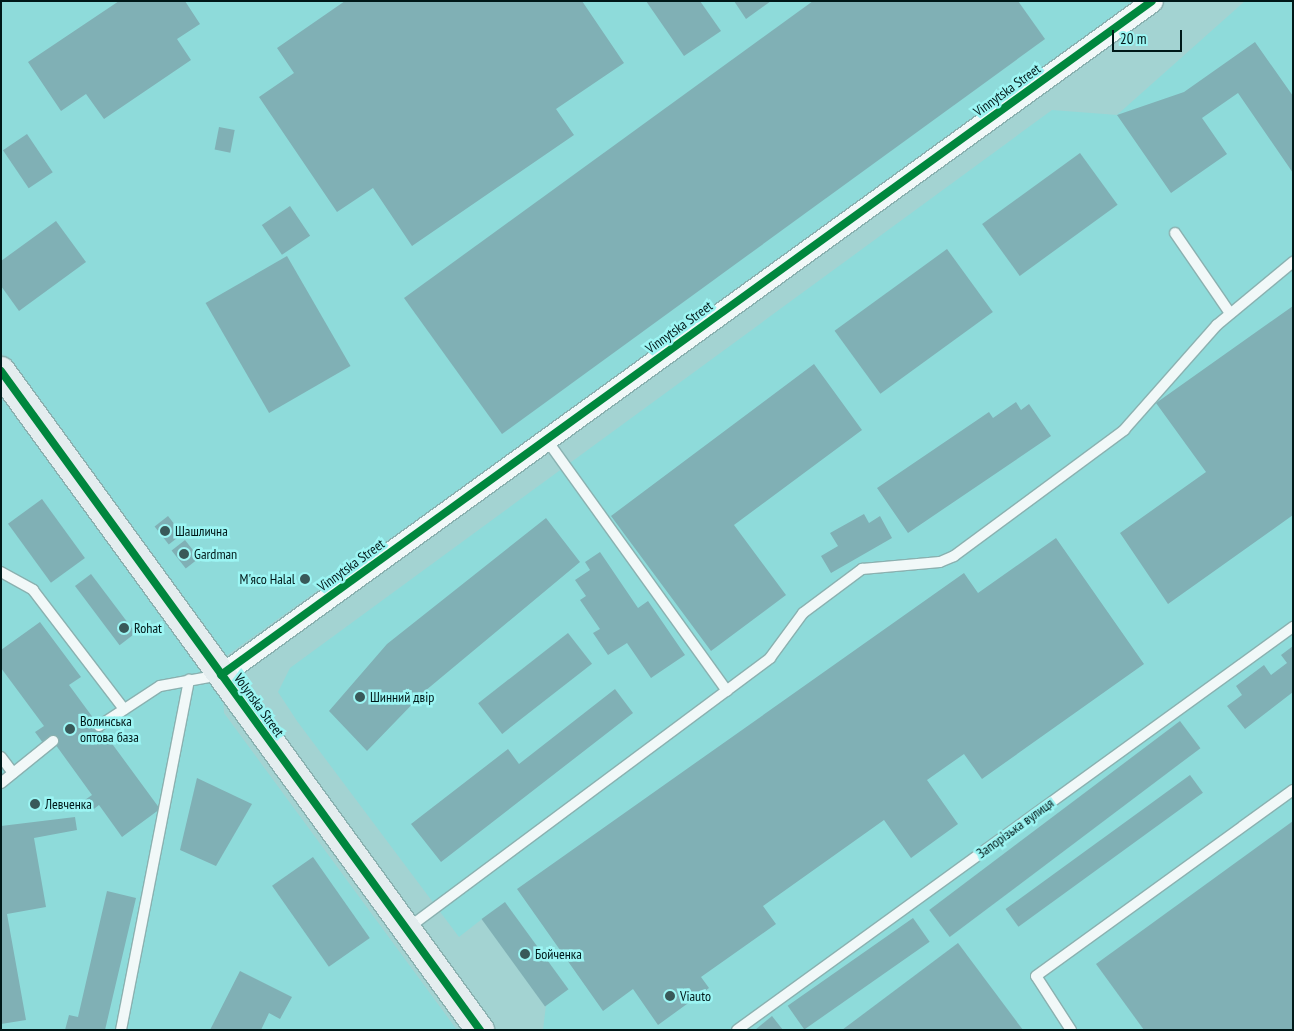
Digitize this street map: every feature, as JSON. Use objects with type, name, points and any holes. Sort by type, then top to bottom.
[{"type":"street","name":"Vinnytska Street","points":[[221,675],[1152,1]]},
{"type":"street","name":"Volynska Street","points":[[1,371],[480,1030]]},
{"type":"lane","points":[[1175,233],[1230,313]]},
{"type":"lane","points":[[407,928],[770,658],[816,602],[862,569],[940,562],[954,556],[1124,430],[1230,313],[1293,262]]},
{"type":"lane","points":[[546,439],[727,691]]},
{"type":"lane","points":[[1,572],[33,590],[124,709]]},
{"type":"lane","name":"Запорізька вулиця","points":[[737,1030],[1293,627]]},
{"type":"lane","points":[[99,726],[160,686],[221,675]]},
{"type":"lane","points":[[121,1030],[189,680]]},
{"type":"lane","points":[[1,783],[53,741]]},
{"type":"lane","points":[[1,757],[14,773]]},
{"type":"lane","points":[[1071,1030],[1036,976],[1293,790]]},
{"type":"shaded area","points":[[1,1],[1142,1],[226,656],[1,352]]},
{"type":"shaded area","points":[[1245,1],[1293,1],[1293,1030],[543,1030],[546,1005],[482,919],[459,937],[297,721],[278,692],[290,668],[1052,110],[1117,115]]},
{"type":"shaded area","points":[[1,371],[221,675],[224,713],[457,1030],[1,1030]]},
{"type":"building","points":[[119,1],[185,1],[200,24],[177,39],[191,60],[104,119],[86,94],[61,111],[28,62]]},
{"type":"building","points":[[345,1],[582,1],[624,63],[556,109],[574,135],[412,246],[373,188],[337,212],[259,97],[294,73],[277,48]]},
{"type":"building","points":[[646,1],[700,1],[721,31],[684,56]]},
{"type":"building","points":[[734,1],[771,1],[746,19]]},
{"type":"building","points":[[813,1],[1018,1],[1045,39],[502,434],[404,298]]},
{"type":"building","points":[[1255,42],[1293,96],[1293,173],[1238,93],[1202,118],[1227,154],[1171,193],[1117,115],[1184,92]]},
{"type":"building","points":[[219,127],[235,130],[230,153],[215,150]]},
{"type":"building","points":[[27,134],[53,172],[29,188],[3,150]]},
{"type":"building","points":[[1080,153],[1118,205],[1020,276],[982,224]]},
{"type":"building","points":[[290,206],[310,236],[282,255],[262,225]]},
{"type":"building","points":[[56,221],[86,262],[19,311],[1,286],[1,261]]},
{"type":"building","points":[[947,249],[993,312],[880,394],[835,331]]},
{"type":"building","points":[[287,256],[350,366],[269,413],[206,303]]},
{"type":"building","points":[[1293,306],[1293,515],[1168,604],[1120,533],[1206,472],[1156,403]]},
{"type":"building","points":[[814,364],[862,430],[734,525],[786,595],[711,651],[611,516]]},
{"type":"building","points":[[1016,402],[1021,410],[1029,404],[1051,436],[908,533],[877,488],[989,412],[993,418]]},
{"type":"building","points":[[42,499],[85,558],[51,583],[8,524]]},
{"type":"building","points":[[864,514],[869,523],[880,516],[892,538],[831,573],[821,556],[838,546],[830,533]]},
{"type":"building","points":[[168,516],[182,534],[169,545],[155,526]]},
{"type":"building","points":[[546,518],[580,562],[425,691],[367,751],[329,711],[387,644]]},
{"type":"building","points":[[1056,538],[1144,664],[982,779],[964,754],[927,780],[958,824],[911,858],[884,820],[763,906],[776,924],[701,977],[709,988],[658,1025],[633,989],[603,1011],[517,889],[964,573],[978,593]]},
{"type":"building","points":[[185,540],[199,558],[186,569],[172,550]]},
{"type":"building","points":[[600,552],[638,608],[648,601],[685,655],[651,678],[627,643],[608,655],[593,633],[600,629],[580,600],[586,596],[575,580],[590,570],[585,562]]},
{"type":"building","points":[[91,574],[136,633],[120,645],[75,586]]},
{"type":"building","name":"Волинська оптова база","points":[[40,622],[81,677],[69,685],[160,809],[122,837],[99,805],[90,812],[82,802],[92,795],[50,737],[43,743],[35,732],[44,726],[1,668],[1,650]]},
{"type":"building","points":[[568,633],[592,664],[502,734],[478,703]]},
{"type":"building","points":[[1293,646],[1293,692],[1245,729],[1227,706],[1242,695],[1236,686],[1264,665],[1271,675],[1287,663],[1281,655]]},
{"type":"building","points":[[615,689],[633,713],[441,862],[411,824],[508,749],[519,764]]},
{"type":"building","points":[[1180,721],[1200,748],[950,937],[929,910]]},
{"type":"building","points":[[1190,775],[1203,793],[1018,927],[1006,909]]},
{"type":"building","points":[[197,778],[252,804],[216,866],[180,850]]},
{"type":"building","points":[[75,817],[77,830],[34,838],[46,907],[7,914],[26,1020],[1,1024],[1,826]]},
{"type":"building","points":[[1293,821],[1293,1030],[1144,1030],[1096,964]]},
{"type":"building","points":[[313,857],[370,938],[329,967],[272,886]]},
{"type":"building","points":[[107,891],[136,898],[105,1030],[65,1030],[69,1015],[78,1017]]},
{"type":"building","name":"Бойченка","points":[[505,902],[568,989],[545,1006],[482,919]]},
{"type":"building","points":[[913,918],[930,942],[804,1030],[788,1006]]},
{"type":"building","points":[[958,943],[1023,1030],[842,1030]]},
{"type":"building","points":[[240,971],[292,997],[280,1019],[269,1013],[261,1030],[210,1030]]},
{"type":"building","points":[[772,1016],[783,1030],[755,1030]]},
{"type":"cycle path","points":[[221,675],[1152,1]]},
{"type":"cycle path","points":[[1,371],[480,1030]]},
{"type":"place","name":"Шашлична","points":[[165,531]]},
{"type":"place","name":"Gardman","points":[[184,554]]},
{"type":"place","name":"М'ясо Halal","points":[[305,579]]},
{"type":"place","name":"Rohat","points":[[124,628]]},
{"type":"place","name":"Шинний двір","points":[[360,697]]},
{"type":"place","name":"Волинська оптова база","points":[[70,729]]},
{"type":"place","name":"Левченка","points":[[35,804]]},
{"type":"place","name":"Бойченка","points":[[525,954]]},
{"type":"place","name":"Viauto","points":[[670,996]]}]
